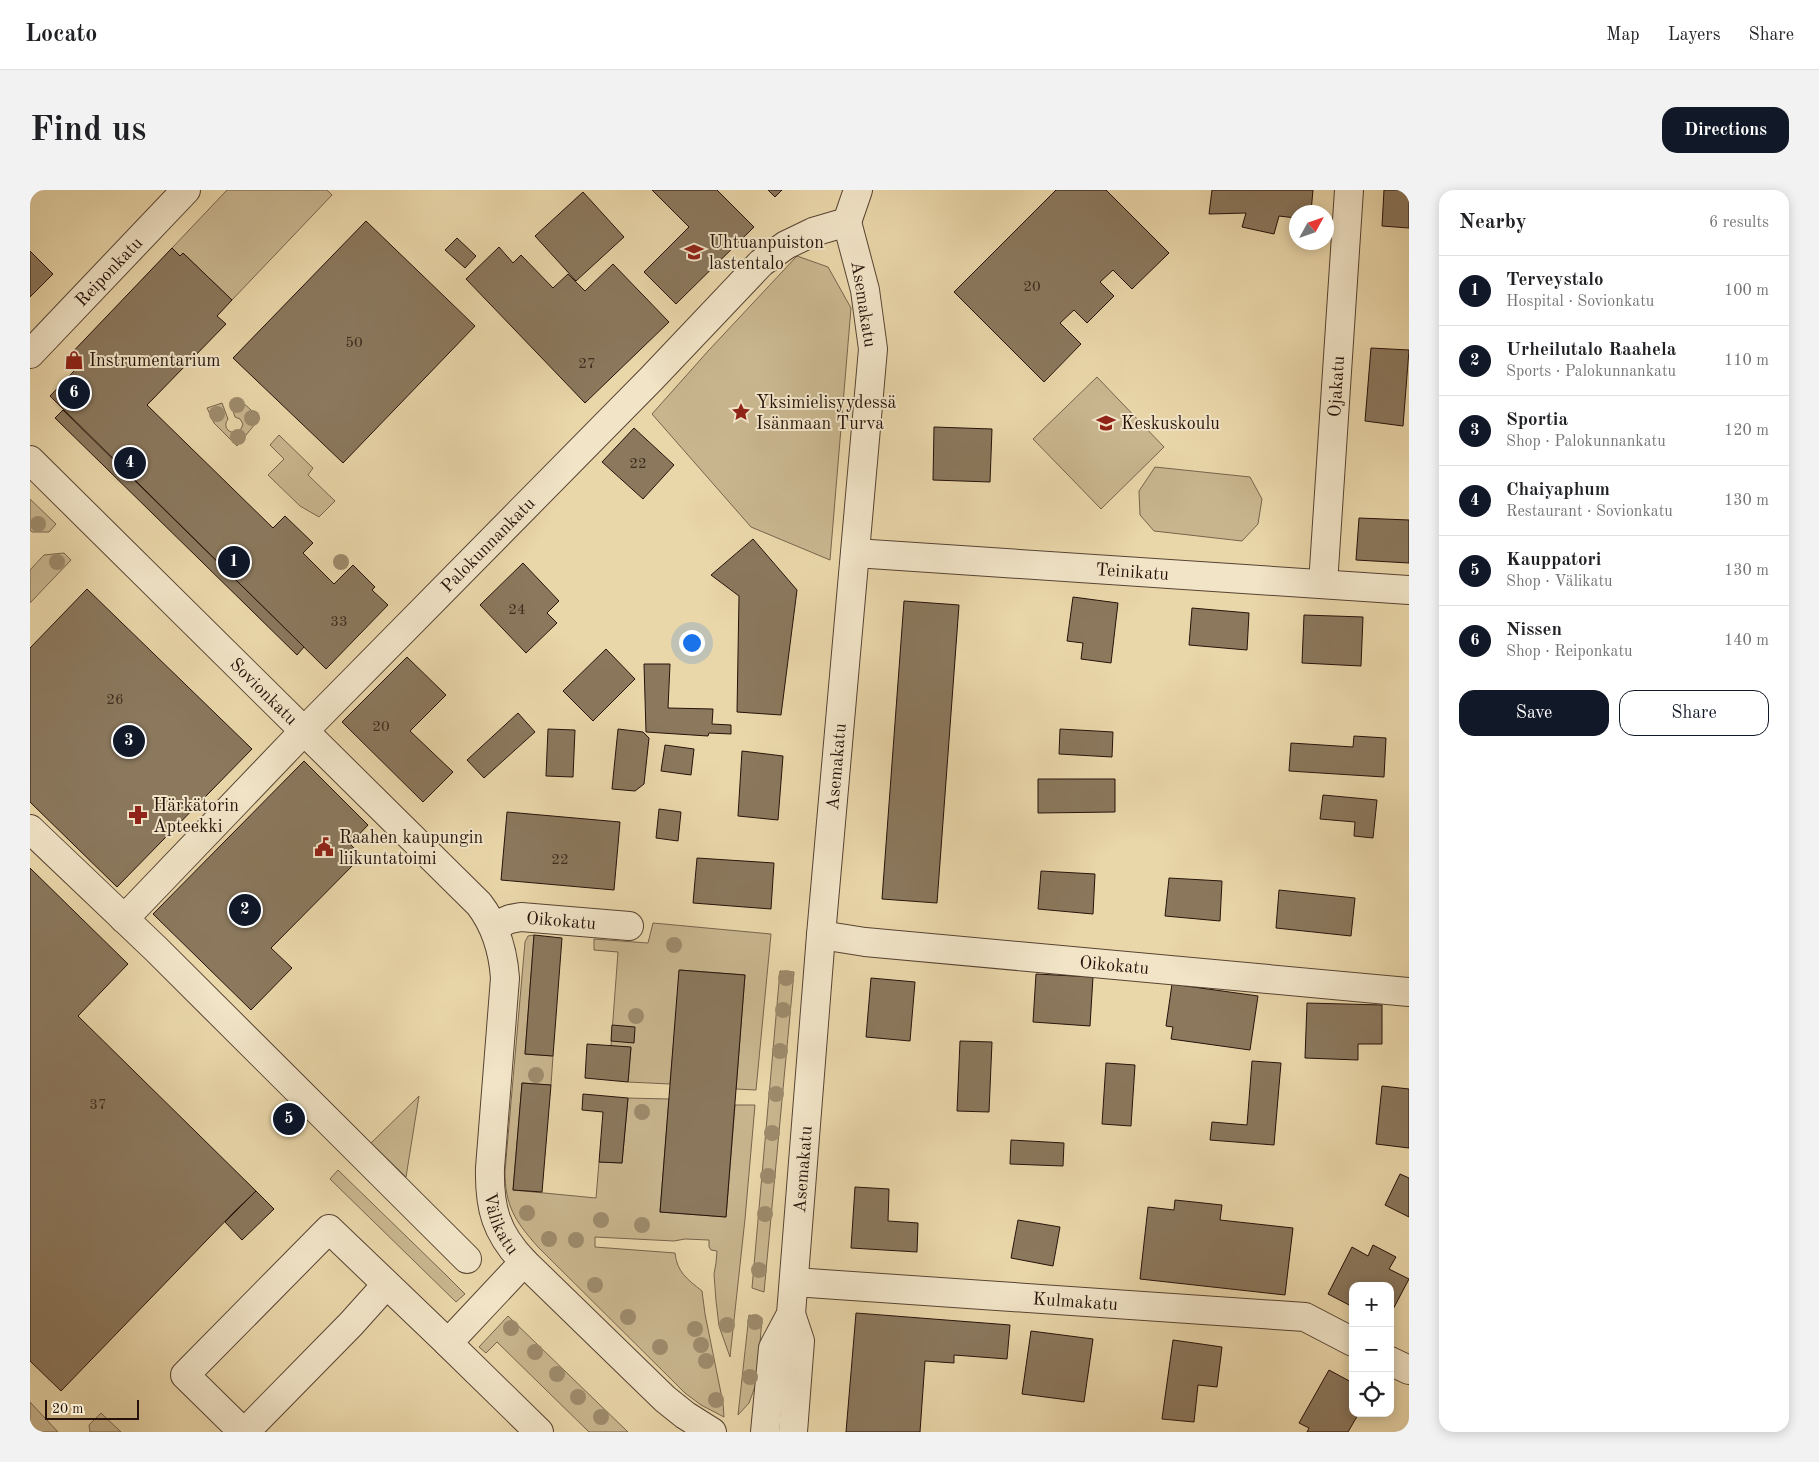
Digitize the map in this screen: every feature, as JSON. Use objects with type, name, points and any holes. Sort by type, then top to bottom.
[{"type":"street","name":"Reiponkatu","points":[[30,354],[186,190]]},
{"type":"street","points":[[848,222],[858,190]]},
{"type":"street","name":"Ojakatu","points":[[1323,584],[1349,190]]},
{"type":"street","name":"Asemakatu","points":[[765,1432],[773,1348],[791,1314],[820,935],[873,349],[865,290],[848,222]]},
{"type":"street","name":"Palokunnankatu","points":[[124,919],[304,731],[651,379],[761,264],[786,245],[813,232],[848,222]]},
{"type":"street","name":"Sovionkatu","points":[[30,460],[479,904],[494,926]]},
{"type":"street","name":"Teinikatu","points":[[855,552],[1409,590]]},
{"type":"street","points":[[30,829],[124,919],[467,1259]]},
{"type":"street","name":"Oikokatu","points":[[494,926],[510,919],[521,917],[629,926]]},
{"type":"street","name":"Välikatu","points":[[494,926],[501,949],[505,978],[491,1146],[490,1197],[492,1211],[502,1236],[524,1262],[665,1399],[685,1415],[712,1432]]},
{"type":"street","name":"Oikokatu","points":[[820,935],[865,942],[1409,992]]},
{"type":"street","points":[[386,1285],[351,1324],[244,1432],[185,1375],[330,1229],[539,1432]]},
{"type":"street","points":[[448,1344],[524,1262]]},
{"type":"street","name":"Kulmakatu","points":[[794,1282],[1305,1317],[1349,1340]]},
{"type":"street","name":"Asemakatu","points":[[791,1314],[800,1341],[793,1432]]},
{"type":"street","points":[[1394,1363],[1409,1370]]},
{"type":"shaded area","points":[[227,190],[327,190],[332,195],[232,300],[183,253],[180,256],[172,248]]},
{"type":"shaded area","points":[[797,256],[828,267],[851,308],[830,560],[751,527],[652,414]]},
{"type":"shaded area","points":[[1097,377],[1164,447],[1101,509],[1033,439]]},
{"type":"shaded area","points":[[241,401],[260,418],[237,446],[214,423],[207,408],[222,403],[228,419],[227,428],[235,433],[241,429],[243,424],[240,419],[235,417],[230,402]]},
{"type":"shaded area","points":[[279,435],[313,468],[308,475],[335,501],[319,517],[300,506],[268,475],[284,459],[270,445]]},
{"type":"shaded area","points":[[1155,467],[1250,477],[1262,499],[1258,524],[1242,541],[1154,531],[1140,515],[1139,491]]},
{"type":"shaded area","points":[[30,499],[56,524],[49,532],[32,532],[30,530]]},
{"type":"shaded area","points":[[64,553],[71,560],[30,603],[30,570],[44,555]]},
{"type":"shaded area","points":[[653,923],[771,934],[756,1090],[736,1089],[745,975],[680,970],[670,1084],[628,1082],[631,1048],[611,1046],[618,952],[594,950],[594,939],[648,943]]},
{"type":"shaded area","points":[[534,935],[525,1054],[553,1056],[551,1085],[522,1083],[513,1190],[596,1198],[599,1162],[622,1163],[628,1098],[669,1099],[660,1212],[726,1217],[735,1105],[755,1105],[730,1357],[719,1326],[714,1274],[717,1251],[711,1250],[709,1240],[685,1239],[674,1241],[595,1237],[595,1247],[675,1253],[680,1270],[687,1279],[702,1291],[724,1417],[701,1405],[685,1393],[538,1247],[517,1221],[509,1204],[505,1171],[525,942],[528,936]]},
{"type":"shaded area","points":[[780,971],[794,972],[764,1292],[752,1288]]},
{"type":"shaded area","points":[[419,1096],[406,1177],[371,1143]]},
{"type":"shaded area","points":[[338,1170],[465,1294],[456,1302],[330,1179]]},
{"type":"shaded area","points":[[749,1315],[762,1318],[757,1381],[749,1403],[738,1415]]},
{"type":"shaded area","points":[[508,1316],[628,1432],[589,1432],[497,1342],[486,1353],[479,1347]]},
{"type":"shaded area","points":[[30,1402],[58,1432],[30,1432]]},
{"type":"shaded area","points":[[101,1413],[121,1432],[90,1432],[89,1425]]},
{"type":"building","points":[[652,190],[717,190],[754,227],[676,304],[644,272],[689,227]]},
{"type":"building","points":[[768,190],[782,190],[775,197]]},
{"type":"building","points":[[1056,190],[1106,190],[1169,253],[1132,289],[1113,270],[1100,282],[1114,296],[1087,323],[1074,310],[1060,323],[1081,344],[1044,382],[954,292]]},
{"type":"building","points":[[1212,190],[1313,190],[1312,205],[1289,205],[1289,217],[1279,216],[1274,234],[1242,227],[1246,213],[1209,214]]},
{"type":"building","points":[[1384,190],[1409,190],[1409,228],[1382,226]]},
{"type":"building","points":[[583,192],[624,237],[576,281],[535,236]]},
{"type":"building","points":[[366,221],[475,326],[343,463],[233,358]]},
{"type":"building","points":[[457,238],[476,256],[465,268],[445,250]]},
{"type":"building","points":[[499,247],[513,263],[521,255],[553,288],[568,274],[585,291],[613,264],[669,322],[585,403],[466,279]]},
{"type":"building","points":[[172,248],[180,256],[183,253],[232,300],[217,316],[226,324],[147,405],[273,528],[285,516],[313,543],[303,553],[334,584],[353,565],[375,587],[372,590],[388,605],[326,669],[50,396],[75,370],[65,360]]},
{"type":"building","points":[[30,251],[53,274],[30,297]]},
{"type":"building","points":[[1371,348],[1409,350],[1403,426],[1365,421]]},
{"type":"building","points":[[63,410],[304,647],[297,655],[55,418]]},
{"type":"building","points":[[934,427],[992,429],[990,482],[933,480]]},
{"type":"building","points":[[634,428],[674,465],[643,499],[602,462]]},
{"type":"building","points":[[1359,518],[1409,520],[1409,563],[1356,560]]},
{"type":"building","points":[[753,539],[797,590],[781,715],[737,712],[739,596],[711,575]]},
{"type":"building","points":[[523,563],[559,601],[547,613],[557,623],[526,653],[480,605]]},
{"type":"building","points":[[87,589],[252,749],[117,887],[30,802],[30,648]]},
{"type":"building","points":[[1073,597],[1118,603],[1111,663],[1081,659],[1083,643],[1067,641]]},
{"type":"building","points":[[904,601],[959,605],[937,903],[882,899]]},
{"type":"building","points":[[1192,608],[1249,613],[1247,650],[1189,645]]},
{"type":"building","points":[[1304,615],[1363,617],[1361,666],[1302,663]]},
{"type":"building","points":[[606,649],[635,679],[593,721],[563,691]]},
{"type":"building","points":[[407,657],[446,695],[410,731],[453,772],[423,802],[342,722]]},
{"type":"building","points":[[644,664],[670,664],[668,708],[713,709],[712,724],[731,725],[731,734],[709,733],[708,736],[646,732]]},
{"type":"building","points":[[518,713],[535,732],[484,778],[467,760]]},
{"type":"building","points":[[548,729],[575,730],[573,777],[546,776]]},
{"type":"building","points":[[618,729],[643,732],[649,738],[644,784],[635,791],[612,789]]},
{"type":"building","points":[[1060,729],[1113,732],[1112,757],[1059,754]]},
{"type":"building","points":[[1354,736],[1386,738],[1384,777],[1289,771],[1291,743],[1353,747]]},
{"type":"building","points":[[665,745],[694,749],[691,775],[661,771]]},
{"type":"building","points":[[742,751],[783,756],[778,820],[738,816]]},
{"type":"building","points":[[304,761],[368,825],[350,844],[362,856],[271,948],[292,968],[251,1010],[153,914]]},
{"type":"building","points":[[1038,779],[1115,779],[1115,812],[1038,813]]},
{"type":"building","points":[[1323,795],[1377,800],[1373,838],[1354,836],[1355,822],[1320,819]]},
{"type":"building","points":[[659,809],[681,812],[678,841],[656,838]]},
{"type":"building","points":[[507,812],[620,822],[614,890],[501,880]]},
{"type":"building","points":[[697,858],[774,863],[771,909],[693,903]]},
{"type":"building","points":[[30,868],[128,964],[78,1016],[256,1191],[61,1391],[30,1361]]},
{"type":"building","points":[[1041,871],[1095,874],[1093,914],[1038,909]]},
{"type":"building","points":[[1169,878],[1222,881],[1220,921],[1165,916]]},
{"type":"building","points":[[1279,890],[1355,898],[1351,936],[1276,928]]},
{"type":"building","points":[[534,935],[562,938],[553,1056],[525,1054]]},
{"type":"building","points":[[679,970],[745,975],[726,1217],[660,1212]]},
{"type":"building","points":[[1036,974],[1093,977],[1090,1026],[1033,1022]]},
{"type":"building","points":[[871,978],[915,982],[910,1041],[866,1037]]},
{"type":"building","points":[[1172,984],[1258,996],[1250,1050],[1171,1039],[1173,1027],[1166,1026]]},
{"type":"building","points":[[1307,1003],[1382,1005],[1382,1044],[1358,1044],[1358,1060],[1305,1058]]},
{"type":"building","points":[[612,1025],[635,1027],[634,1043],[611,1041]]},
{"type":"building","points":[[960,1041],[992,1042],[989,1112],[957,1111]]},
{"type":"building","points":[[587,1044],[631,1047],[628,1082],[585,1078]]},
{"type":"building","points":[[1252,1061],[1281,1063],[1274,1145],[1210,1140],[1212,1122],[1247,1125]]},
{"type":"building","points":[[1106,1063],[1135,1065],[1131,1126],[1102,1124]]},
{"type":"building","points":[[522,1083],[551,1085],[542,1192],[513,1190]]},
{"type":"building","points":[[1382,1086],[1409,1089],[1409,1148],[1376,1144]]},
{"type":"building","points":[[583,1094],[628,1098],[622,1163],[599,1162],[603,1112],[582,1110]]},
{"type":"building","points":[[1011,1140],[1064,1143],[1063,1166],[1010,1164]]},
{"type":"building","points":[[1400,1174],[1409,1178],[1409,1217],[1385,1205]]},
{"type":"building","points":[[855,1187],[889,1189],[888,1221],[918,1223],[917,1252],[851,1248]]},
{"type":"building","points":[[256,1191],[274,1209],[242,1240],[225,1222]]},
{"type":"building","points":[[1175,1200],[1222,1205],[1220,1220],[1293,1228],[1285,1295],[1140,1279],[1148,1207],[1174,1210]]},
{"type":"building","points":[[1018,1220],[1060,1227],[1053,1266],[1011,1258]]},
{"type":"building","points":[[1373,1245],[1396,1257],[1389,1269],[1409,1279],[1394,1307],[1394,1282],[1349,1282],[1349,1305],[1328,1294],[1352,1247],[1368,1256]]},
{"type":"building","points":[[856,1313],[1010,1325],[1007,1359],[954,1355],[954,1363],[925,1361],[920,1432],[846,1432]]},
{"type":"building","points":[[1031,1331],[1093,1339],[1084,1402],[1022,1394]]},
{"type":"building","points":[[1173,1340],[1222,1347],[1217,1387],[1198,1385],[1194,1422],[1162,1419]]},
{"type":"building","points":[[1329,1370],[1349,1381],[1349,1417],[1357,1417],[1348,1432],[1307,1432],[1309,1428],[1299,1423]]},
{"type":"place","name":"Uhtuanpuiston lastentalo","points":[[694,252]]},
{"type":"place","name":"Instrumentarium","points":[[74,360]]},
{"type":"place","name":"Nissen","points":[[74,393]]},
{"type":"place","name":"Yksimielisyydessä Isänmaan Turva","points":[[741,412]]},
{"type":"place","name":"Keskuskoulu","points":[[1106,423]]},
{"type":"place","name":"Chaiyaphum","points":[[130,463]]},
{"type":"place","name":"Terveystalo","points":[[234,562]]},
{"type":"place","name":"Sportia","points":[[129,741]]},
{"type":"place","name":"Härkätorin Apteekki","points":[[138,815]]},
{"type":"place","name":"Raahen kaupungin liikuntatoimi","points":[[324,847]]},
{"type":"place","name":"Urheilutalo Raahela","points":[[245,910]]},
{"type":"place","name":"Kauppatori","points":[[289,1119]]}]
